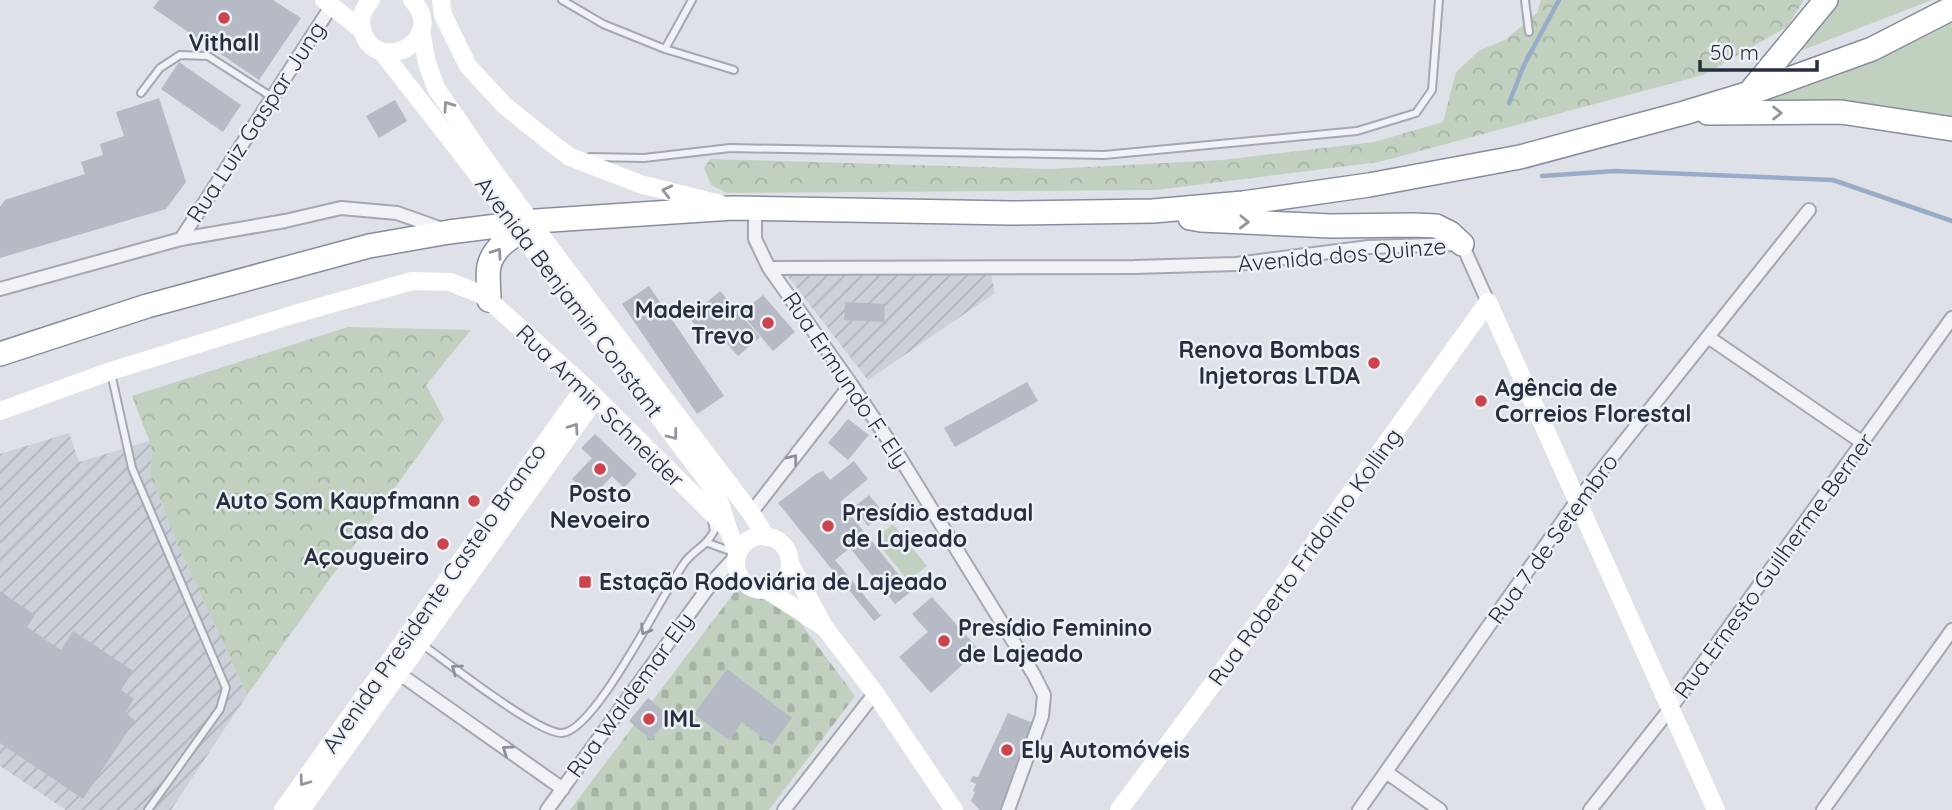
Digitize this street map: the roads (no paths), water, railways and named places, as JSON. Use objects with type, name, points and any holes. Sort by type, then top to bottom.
[{"type":"highway","points":[[1750,93],[1826,0]]},
{"type":"highway","points":[[0,354],[147,306],[369,246],[536,221],[744,208],[1012,213],[1153,211],[1243,203],[1383,183],[1520,157],[1750,93],[1872,49],[1952,8]]},
{"type":"highway","points":[[1684,113],[1841,113],[1952,129]]},
{"type":"highway","points":[[1153,211],[1201,220],[1331,226],[1436,226],[1450,233],[1462,244]]},
{"type":"highway","points":[[489,300],[489,266],[494,254],[499,246],[536,221]]},
{"type":"main road","points":[[362,30],[363,10],[371,0]]},
{"type":"main road","points":[[441,0],[443,15],[468,66],[504,105],[570,157],[640,184],[744,208]]},
{"type":"main road","points":[[328,3],[362,30]]},
{"type":"main road","points":[[419,12],[457,46]]},
{"type":"main road","points":[[382,51],[392,53],[411,46],[417,39],[419,12]]},
{"type":"main road","name":"Avenida Benjamin Constant","points":[[419,12],[427,63],[436,88],[479,164]]},
{"type":"main road","name":"Avenida Benjamin Constant","points":[[362,30],[366,39],[373,47],[382,51],[479,164],[551,262],[708,482],[720,503],[738,554]]},
{"type":"main road","name":"Avenida Benjamin Constant","points":[[551,262],[751,513],[766,537]]},
{"type":"main road","name":"Rua Armin Schneider","points":[[0,411],[111,371],[295,314],[412,281],[450,282],[489,300],[590,392],[727,529]]},
{"type":"main road","name":"Avenida dos Quinze","points":[[1488,302],[1716,810]]},
{"type":"main road","name":"Rua Roberto Fridolino Kolling","points":[[1119,810],[1488,302]]},
{"type":"main road","name":"Avenida Presidente Castelo Branco","points":[[302,810],[393,670],[590,392]]},
{"type":"main road","points":[[766,537],[783,546],[789,555],[790,565],[786,579],[768,590],[756,589],[747,584],[739,576],[736,565],[738,554],[746,542],[766,537]]},
{"type":"main road","points":[[790,565],[825,628],[875,693],[954,810]]},
{"type":"main road","points":[[768,590],[825,628]]},
{"type":"main road","name":"Avenida Presidente Castelo Branco","points":[[283,810],[393,670]]},
{"type":"street","name":"Rua Luiz Gaspar Jung","points":[[181,239],[272,97],[328,3]]},
{"type":"street","points":[[0,289],[181,239],[285,221],[341,208],[397,214],[449,232]]},
{"type":"street","name":"Rua Ermundo F. Ely","points":[[744,208],[769,268],[906,468],[1044,695],[1042,716],[1008,810]]},
{"type":"street","name":"Rua 7 de Setembro","points":[[1359,810],[1576,502],[1809,210]]},
{"type":"street","name":"Avenida dos Quinze","points":[[769,268],[1134,267],[1236,264],[1369,247],[1462,244],[1488,302]]},
{"type":"street","name":"Rua Ernesto Guilherme Berner","points":[[1590,810],[1670,709],[1952,318]]},
{"type":"street","points":[[1708,337],[1863,443]]},
{"type":"street","points":[[751,513],[851,384]]},
{"type":"street","name":"Rua Waldemar Ely","points":[[547,810],[713,581],[738,554]]},
{"type":"street","points":[[1823,810],[1952,630]]},
{"type":"street","points":[[393,670],[563,789]]},
{"type":"street","points":[[784,810],[875,693]]},
{"type":"street","points":[[1386,772],[1440,810]]},
{"type":"lane","points":[[562,0],[603,24],[665,49],[734,69]]},
{"type":"lane","points":[[665,49],[692,0]]},
{"type":"lane","points":[[570,157],[645,158],[730,148],[1104,155],[1357,131],[1416,113],[1432,90],[1439,0]]},
{"type":"lane","points":[[1525,0],[1529,32]]},
{"type":"lane","points":[[141,93],[160,68],[180,55],[208,56],[272,97]]},
{"type":"lane","points":[[111,371],[132,468],[226,688],[220,709],[148,810]]},
{"type":"lane","points":[[415,639],[491,695],[540,726],[551,732],[563,733],[572,730],[579,726],[624,666],[687,560],[708,543],[714,531],[710,512]]},
{"type":"lane","points":[[708,543],[738,554]]},
{"type":"waterway","points":[[1509,103],[1524,65],[1559,0]]},
{"type":"waterway","points":[[1542,176],[1615,171],[1833,180],[1952,221]]},
{"type":"place","name":"Vithall","points":[[224,18]]},
{"type":"place","name":"Madeireira Trevo","points":[[768,323]]},
{"type":"place","name":"Renova Bombas Injetoras LTDA","points":[[1374,363]]},
{"type":"place","name":"Agência de Correios Florestal","points":[[1481,401]]},
{"type":"place","name":"Posto Nevoeiro","points":[[600,469]]},
{"type":"place","name":"Auto Som Kaupfmann","points":[[474,501]]},
{"type":"place","name":"Presídio estadual de Lajeado","points":[[828,526]]},
{"type":"place","name":"Casa do Açougueiro","points":[[443,544]]},
{"type":"place","name":"Estação Rodoviária de Lajeado","points":[[585,582]]},
{"type":"place","name":"Presídio Feminino de Lajeado","points":[[944,641]]},
{"type":"place","name":"IML","points":[[649,719]]},
{"type":"place","name":"Ely Automóveis","points":[[1007,750]]}]
